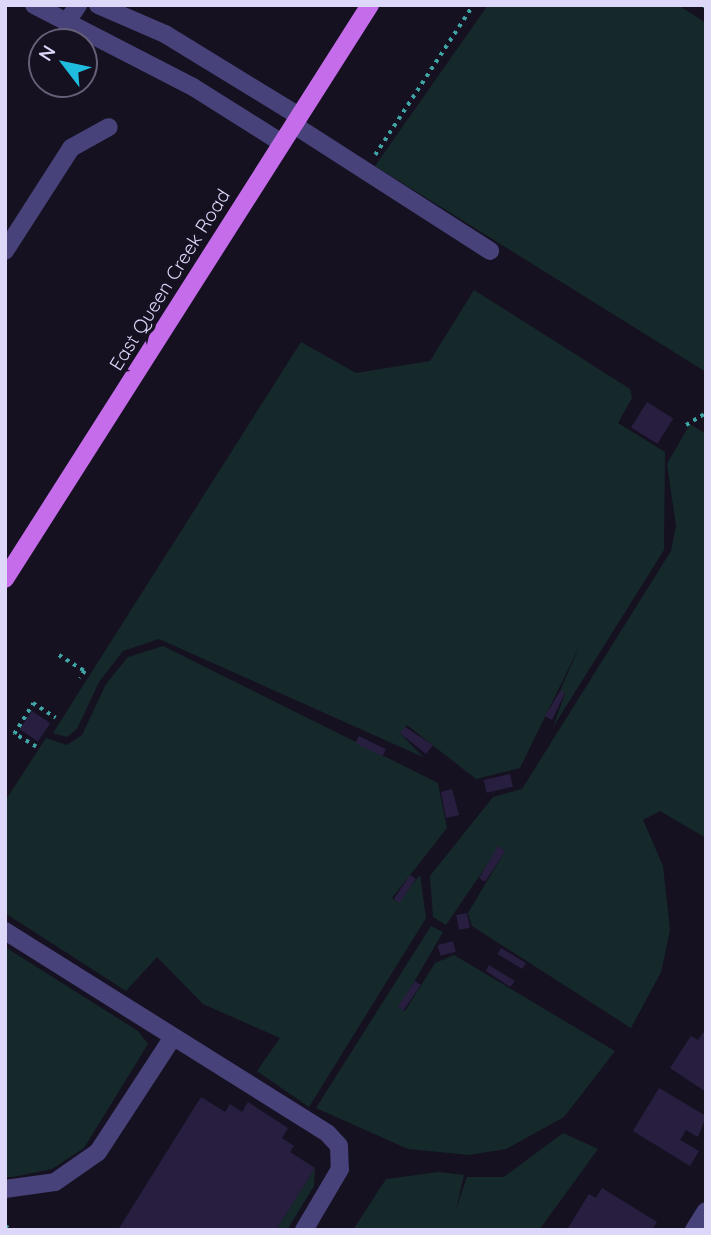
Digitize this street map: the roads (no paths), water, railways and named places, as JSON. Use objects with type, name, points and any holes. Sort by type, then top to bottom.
[{"type":"main road","name":"East Queen Creek Road","points":[[5,579],[370,5]]},
{"type":"street","points":[[34,5],[193,87],[282,143]]},
{"type":"street","points":[[66,23],[78,5]]},
{"type":"street","points":[[98,5],[164,34],[297,120],[490,251]]},
{"type":"street","points":[[5,251],[71,148],[109,127]]},
{"type":"street","points":[[5,931],[316,1125],[338,1146],[340,1169],[304,1230]]},
{"type":"street","points":[[5,1189],[55,1182],[98,1152],[173,1037]]},
{"type":"street","points":[[694,1230],[706,1211]]}]
